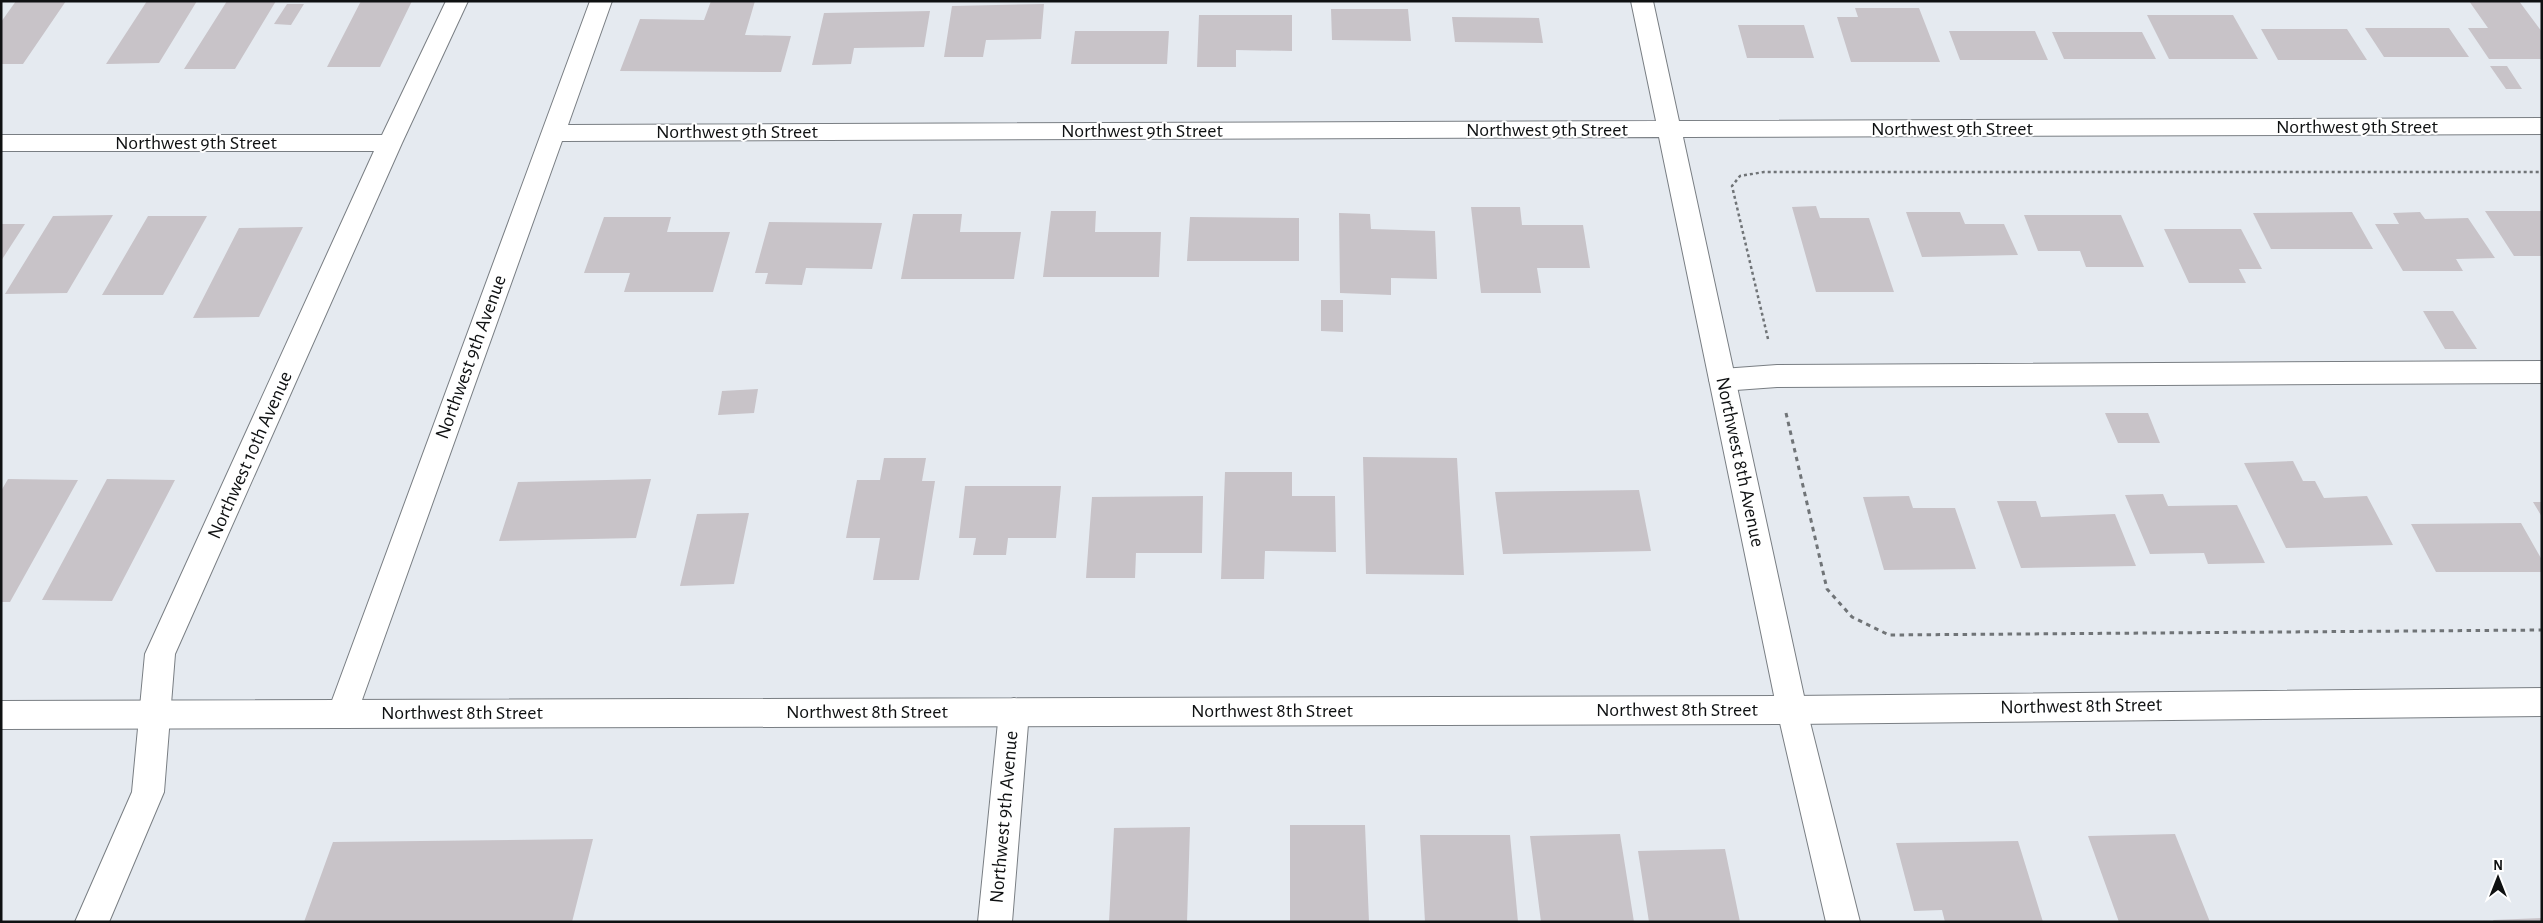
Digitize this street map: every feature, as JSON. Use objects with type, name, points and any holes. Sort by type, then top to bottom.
[{"type":"street","name":"Northwest 10th Avenue","points":[[92,922],[148,792],[160,654],[390,143],[457,1]]},
{"type":"street","name":"Northwest 9th Avenue","points":[[342,714],[601,1]]},
{"type":"street","name":"Northwest 8th Avenue","points":[[1642,1],[1792,710],[1843,922]]},
{"type":"street","name":"Northwest 9th Street","points":[[552,133],[2542,126]]},
{"type":"street","name":"Northwest 9th Street","points":[[1,143],[390,143]]},
{"type":"street","points":[[1722,380],[1777,376],[2542,372]]},
{"type":"street","name":"Northwest 8th Street","points":[[1,715],[1792,710],[2542,702]]},
{"type":"street","name":"Northwest 9th Avenue","points":[[995,922],[1014,712]]},
{"type":"path","points":[[2542,172],[1764,172],[1740,176],[1732,186],[1827,590],[1852,617],[1889,635],[2542,630]]},
{"type":"building","points":[[16,1],[66,1],[23,64],[1,64],[1,22]]},
{"type":"building","points":[[147,1],[197,1],[159,63],[106,64]]},
{"type":"building","points":[[227,1],[276,1],[235,69],[184,69]]},
{"type":"building","points":[[361,1],[412,1],[380,67],[327,67]]},
{"type":"building","points":[[711,1],[755,1],[745,35],[791,36],[781,72],[620,71],[640,19],[704,20]]},
{"type":"building","points":[[2469,1],[2519,1],[2542,32],[2542,59],[2489,59],[2468,28],[2488,28]]},
{"type":"building","points":[[287,4],[304,4],[291,25],[274,24]]},
{"type":"building","points":[[1044,4],[1041,39],[986,40],[983,57],[944,57],[952,6]]},
{"type":"building","points":[[1855,8],[1919,8],[1940,62],[1851,62],[1837,17],[1858,17]]},
{"type":"building","points":[[1331,9],[1408,9],[1411,41],[1332,40]]},
{"type":"building","points":[[930,11],[924,47],[854,48],[851,64],[812,65],[824,13]]},
{"type":"building","points":[[1199,15],[1292,15],[1292,51],[1236,50],[1236,67],[1197,67]]},
{"type":"building","points":[[2147,15],[2233,15],[2258,59],[2169,59]]},
{"type":"building","points":[[1452,17],[1539,18],[1543,43],[1455,42]]},
{"type":"building","points":[[1738,25],[1804,25],[1814,58],[1747,58]]},
{"type":"building","points":[[2365,28],[2449,28],[2469,57],[2384,57]]},
{"type":"building","points":[[2261,29],[2347,29],[2367,60],[2278,60]]},
{"type":"building","points":[[1075,31],[1169,31],[1167,64],[1071,64]]},
{"type":"building","points":[[1949,31],[2035,31],[2048,60],[1960,60]]},
{"type":"building","points":[[2052,32],[2142,32],[2156,59],[2064,59]]},
{"type":"building","points":[[2490,66],[2507,66],[2522,89],[2506,89]]},
{"type":"building","points":[[1816,206],[1820,218],[1869,218],[1894,292],[1816,292],[1792,207]]},
{"type":"building","points":[[1471,207],[1520,207],[1522,225],[1583,225],[1590,268],[1537,268],[1541,293],[1481,293]]},
{"type":"building","points":[[1051,211],[1096,211],[1095,232],[1161,232],[1159,277],[1043,277]]},
{"type":"building","points":[[2485,211],[2542,211],[2542,256],[2514,256]]},
{"type":"building","points":[[1906,212],[1960,212],[1965,224],[2004,224],[2018,255],[1922,257]]},
{"type":"building","points":[[2352,212],[2373,249],[2271,249],[2253,213]]},
{"type":"building","points":[[2420,212],[2425,219],[2468,218],[2495,258],[2456,259],[2463,271],[2403,271],[2375,224],[2399,224],[2393,213]]},
{"type":"building","points":[[1339,213],[1370,214],[1371,229],[1435,231],[1437,279],[1391,278],[1391,295],[1340,293]]},
{"type":"building","points":[[913,214],[962,214],[960,232],[1021,232],[1014,279],[901,279]]},
{"type":"building","points":[[113,215],[67,293],[5,294],[53,216]]},
{"type":"building","points":[[2024,215],[2121,215],[2144,267],[2086,267],[2080,251],[2038,251]]},
{"type":"building","points":[[148,216],[207,216],[163,295],[102,295]]},
{"type":"building","points":[[604,217],[671,217],[667,232],[730,232],[713,292],[624,292],[630,273],[584,273]]},
{"type":"building","points":[[1190,217],[1299,218],[1299,261],[1187,261]]},
{"type":"building","points":[[769,222],[882,223],[872,269],[806,268],[802,285],[765,284],[768,273],[755,273]]},
{"type":"building","points":[[1,224],[25,224],[1,261]]},
{"type":"building","points":[[303,227],[259,317],[193,318],[239,228]]},
{"type":"building","points":[[2164,229],[2241,229],[2262,269],[2239,269],[2246,283],[2189,283]]},
{"type":"building","points":[[1321,300],[1343,300],[1343,332],[1321,331]]},
{"type":"building","points":[[2423,311],[2453,311],[2477,349],[2445,349]]},
{"type":"building","points":[[758,389],[754,413],[718,415],[722,391]]},
{"type":"building","points":[[2105,413],[2148,413],[2160,443],[2118,443]]},
{"type":"building","points":[[1363,457],[1457,458],[1464,575],[1366,574]]},
{"type":"building","points":[[884,458],[926,458],[922,481],[935,481],[919,580],[873,580],[880,538],[846,538],[857,480],[880,480]]},
{"type":"building","points":[[2293,461],[2303,481],[2315,481],[2324,498],[2367,496],[2393,545],[2286,548],[2244,463]]},
{"type":"building","points":[[1225,472],[1292,472],[1292,496],[1335,496],[1336,552],[1265,551],[1264,579],[1221,579]]},
{"type":"building","points":[[8,479],[78,480],[10,602],[1,602],[1,491]]},
{"type":"building","points":[[107,479],[175,480],[112,601],[42,600]]},
{"type":"building","points":[[651,479],[636,538],[499,541],[518,482]]},
{"type":"building","points":[[965,486],[1061,486],[1056,538],[1008,538],[1006,555],[973,555],[976,538],[959,538]]},
{"type":"building","points":[[1639,490],[1651,551],[1503,554],[1495,492]]},
{"type":"building","points":[[2163,494],[2168,506],[2237,505],[2265,563],[2208,564],[2204,553],[2150,554],[2125,495]]},
{"type":"building","points":[[1203,496],[1202,553],[1136,553],[1135,578],[1086,578],[1092,497]]},
{"type":"building","points":[[1909,496],[1913,508],[1955,508],[1976,569],[1884,570],[1863,497]]},
{"type":"building","points":[[1997,501],[2036,501],[2041,517],[2115,514],[2136,566],[2021,568]]},
{"type":"building","points":[[2533,502],[2542,502],[2542,517]]},
{"type":"building","points":[[749,513],[734,584],[680,586],[697,514]]},
{"type":"building","points":[[2521,523],[2542,560],[2542,572],[2436,572],[2411,524]]},
{"type":"building","points":[[1290,825],[1365,825],[1369,922],[1290,922]]},
{"type":"building","points":[[1190,827],[1187,922],[1109,922],[1114,828]]},
{"type":"building","points":[[1620,834],[1634,922],[1541,922],[1530,836]]},
{"type":"building","points":[[2175,834],[2210,922],[2119,922],[2088,836]]},
{"type":"building","points":[[1420,835],[1510,835],[1518,922],[1425,922]]},
{"type":"building","points":[[593,839],[572,922],[304,922],[333,842]]},
{"type":"building","points":[[2018,841],[2043,922],[1945,922],[1942,910],[1914,911],[1896,843]]},
{"type":"building","points":[[1725,849],[1740,922],[1649,922],[1638,851]]},
{"type":"building","points":[[2542,918],[2542,922],[2494,922],[2493,920]]}]
